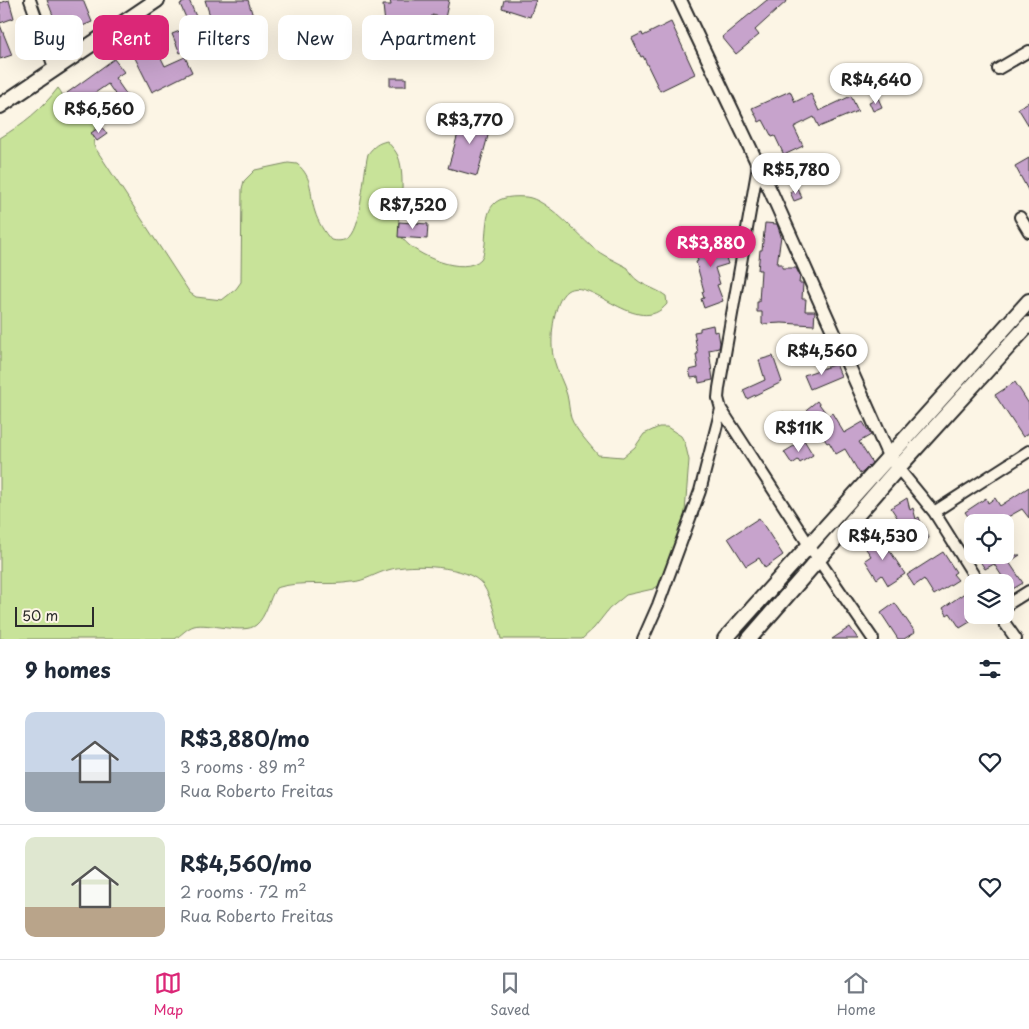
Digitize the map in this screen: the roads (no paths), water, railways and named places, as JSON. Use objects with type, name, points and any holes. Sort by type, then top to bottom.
[{"type":"main road","points":[[0,106],[157,0]]},
{"type":"main road","points":[[725,639],[1029,301]]},
{"type":"main road","points":[[749,639],[898,468],[1029,324]]},
{"type":"street","points":[[30,0],[55,70]]},
{"type":"street","points":[[680,0],[890,456],[934,512],[973,574]]},
{"type":"street","points":[[998,69],[1029,51]]},
{"type":"street","points":[[758,166],[718,398],[721,409],[818,559],[873,639]]},
{"type":"street","points":[[1020,216],[1029,232]]},
{"type":"street","points":[[643,639],[700,491],[721,409]]},
{"type":"street","points":[[934,512],[1029,451]]},
{"type":"street","points":[[1014,600],[1029,591]]},
{"type":"street","points":[[1005,624],[1016,639]]}]
